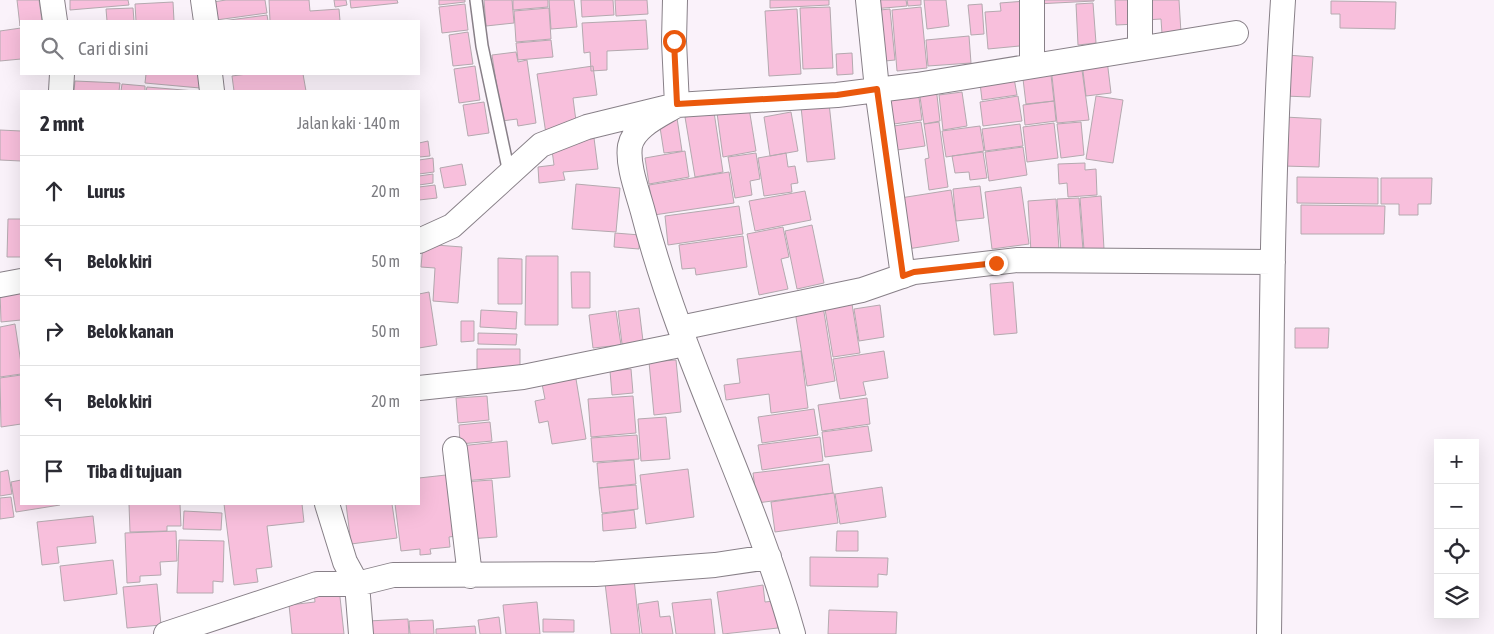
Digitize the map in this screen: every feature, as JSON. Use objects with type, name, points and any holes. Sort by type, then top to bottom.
[{"type":"street","points":[[52,0],[55,20]]},
{"type":"street","points":[[204,0],[206,20]]},
{"type":"street","points":[[675,0],[674,41],[677,104]]},
{"type":"street","points":[[868,0],[877,89],[903,276]]},
{"type":"street","points":[[1032,0],[1032,65]]},
{"type":"street","points":[[1140,0],[1140,48]]},
{"type":"street","points":[[1269,634],[1273,262],[1278,83],[1283,0]]},
{"type":"street","points":[[420,241],[452,226],[541,145],[586,127],[677,104],[837,95],[935,82],[1236,33]]},
{"type":"street","points":[[61,90],[62,75]]},
{"type":"street","points":[[210,75],[212,90]]},
{"type":"street","points":[[677,104],[637,131],[630,144],[629,157],[649,236],[683,336],[749,502],[769,557],[793,634]]},
{"type":"street","points":[[420,388],[523,377],[862,290],[914,272],[1018,260],[1273,262]]},
{"type":"street","points":[[0,285],[20,281]]},
{"type":"street","points":[[455,449],[470,576]]},
{"type":"street","points":[[327,505],[345,562],[357,584],[361,634]]},
{"type":"street","points":[[166,634],[317,584],[357,584],[393,575],[596,574],[715,565],[769,557]]},
{"type":"lane","points":[[476,0],[482,46],[509,173]]},
{"type":"building","points":[[17,0],[39,0],[42,20],[20,20],[20,26]]},
{"type":"building","points":[[70,0],[128,0],[129,5],[70,10]]},
{"type":"building","points":[[226,0],[265,0],[267,13],[209,20],[207,3]]},
{"type":"building","points":[[269,0],[309,0],[310,11],[339,9],[340,20],[270,20]]},
{"type":"building","points":[[334,0],[346,0],[347,5],[335,7]]},
{"type":"building","points":[[350,0],[397,0],[398,3],[351,8]]},
{"type":"building","points":[[439,0],[465,0],[465,2],[439,5]]},
{"type":"building","points":[[484,0],[512,0],[514,23],[486,26]]},
{"type":"building","points":[[513,0],[548,0],[548,7],[513,10]]},
{"type":"building","points":[[549,0],[574,0],[577,27],[551,29]]},
{"type":"building","points":[[581,0],[613,0],[614,15],[582,17]]},
{"type":"building","points":[[615,0],[647,0],[648,14],[616,16]]},
{"type":"building","points":[[770,0],[829,0],[829,5],[770,8]]},
{"type":"building","points":[[873,0],[906,0],[907,6],[873,9]]},
{"type":"building","points":[[907,0],[921,0],[921,5],[908,6]]},
{"type":"building","points":[[924,0],[946,0],[949,26],[927,29]]},
{"type":"building","points":[[1036,0],[1094,0],[1094,1],[1036,4]]},
{"type":"building","points":[[1115,0],[1136,0],[1137,24],[1116,25]]},
{"type":"building","points":[[1144,0],[1179,0],[1181,33],[1162,34],[1161,19],[1145,20]]},
{"type":"building","points":[[1026,1],[1030,45],[988,49],[985,12],[1001,11],[1000,3]]},
{"type":"building","points":[[1331,1],[1396,2],[1395,29],[1340,28],[1340,14],[1331,14]]},
{"type":"building","points":[[173,2],[174,20],[136,20],[135,4]]},
{"type":"building","points":[[1093,3],[1096,43],[1078,45],[1076,4]]},
{"type":"building","points":[[465,4],[468,30],[442,33],[439,7]]},
{"type":"building","points":[[982,4],[984,34],[971,35],[968,5]]},
{"type":"building","points":[[830,7],[833,68],[803,69],[800,8]]},
{"type":"building","points":[[921,7],[927,68],[897,71],[892,10]]},
{"type":"building","points":[[133,8],[134,20],[107,20],[106,9]]},
{"type":"building","points":[[549,8],[551,39],[516,42],[514,11]]},
{"type":"building","points":[[797,9],[801,74],[769,76],[765,11]]},
{"type":"building","points":[[890,9],[895,60],[875,62],[870,11]]},
{"type":"building","points":[[267,15],[268,20],[230,20]]},
{"type":"building","points":[[646,20],[648,49],[607,51],[607,70],[591,71],[590,52],[584,53],[582,23]]},
{"type":"building","points":[[20,28],[20,59],[0,61],[0,31]]},
{"type":"building","points":[[468,32],[473,64],[453,66],[449,35]]},
{"type":"building","points":[[969,36],[971,63],[928,66],[926,40]]},
{"type":"building","points":[[551,40],[553,57],[518,60],[516,43]]},
{"type":"building","points":[[516,52],[518,62],[527,60],[536,123],[518,126],[517,119],[502,121],[492,55]]},
{"type":"building","points":[[852,53],[853,74],[837,75],[836,54]]},
{"type":"building","points":[[1287,55],[1313,57],[1310,97],[1284,96]]},
{"type":"building","points":[[1107,60],[1111,93],[1086,96],[1082,63]]},
{"type":"building","points":[[1081,63],[1089,120],[1057,123],[1051,67]]},
{"type":"building","points":[[475,66],[480,100],[459,103],[454,69]]},
{"type":"building","points":[[593,66],[597,95],[573,98],[577,129],[546,134],[537,74]]},
{"type":"building","points":[[146,75],[202,75],[200,88],[145,83]]},
{"type":"building","points":[[303,75],[306,90],[234,90],[232,76]]},
{"type":"building","points":[[1051,75],[1054,101],[1026,104],[1023,79]]},
{"type":"building","points":[[1014,78],[1017,95],[982,100],[980,83]]},
{"type":"building","points":[[75,81],[120,83],[119,90],[74,90]]},
{"type":"building","points":[[122,84],[145,86],[145,90],[121,90]]},
{"type":"building","points":[[147,87],[183,90],[146,90]]},
{"type":"building","points":[[936,87],[940,121],[924,124],[919,90]]},
{"type":"building","points":[[918,90],[922,120],[887,125],[883,95]]},
{"type":"building","points":[[962,92],[967,126],[943,130],[939,95]]},
{"type":"building","points":[[1018,96],[1022,121],[983,126],[980,102]]},
{"type":"building","points":[[1096,96],[1123,100],[1113,163],[1086,159]]},
{"type":"building","points":[[1054,101],[1056,121],[1025,125],[1023,105]]},
{"type":"building","points":[[484,102],[489,133],[468,136],[463,105]]},
{"type":"building","points":[[829,103],[835,159],[807,162],[801,107]]},
{"type":"building","points":[[749,108],[756,151],[723,157],[717,113]]},
{"type":"building","points":[[714,112],[723,172],[695,177],[685,117]]},
{"type":"building","points":[[791,112],[798,151],[770,156],[764,117]]},
{"type":"building","points":[[1285,117],[1321,119],[1319,167],[1283,166]]},
{"type":"building","points":[[677,118],[682,151],[664,153],[659,121]]},
{"type":"building","points":[[921,122],[925,146],[890,151],[887,127]]},
{"type":"building","points":[[939,122],[948,187],[929,190],[925,159],[929,158],[924,124]]},
{"type":"building","points":[[1081,122],[1084,155],[1061,158],[1057,124]]},
{"type":"building","points":[[1054,123],[1058,158],[1027,162],[1023,127]]},
{"type":"building","points":[[1020,124],[1023,146],[985,151],[982,129]]},
{"type":"building","points":[[980,126],[984,151],[946,157],[942,131]]},
{"type":"building","points":[[0,130],[20,131],[20,161],[0,160]]},
{"type":"building","points":[[594,138],[598,169],[563,172],[565,180],[539,183],[538,167],[554,165],[551,143]]},
{"type":"building","points":[[428,141],[430,156],[420,157],[420,143]]},
{"type":"building","points":[[1023,147],[1027,175],[989,181],[985,152]]},
{"type":"building","points":[[685,151],[689,177],[649,184],[645,158]]},
{"type":"building","points":[[983,152],[987,178],[970,180],[969,172],[955,173],[952,156]]},
{"type":"building","points":[[756,153],[760,179],[750,181],[752,195],[735,198],[728,157]]},
{"type":"building","points":[[786,153],[788,167],[795,166],[798,183],[791,184],[792,192],[764,196],[758,158]]},
{"type":"building","points":[[433,158],[434,172],[420,174],[420,160]]},
{"type":"building","points":[[1085,163],[1085,170],[1096,169],[1097,195],[1068,197],[1067,183],[1059,184],[1058,164]]},
{"type":"building","points":[[462,164],[466,185],[444,188],[440,168]]},
{"type":"building","points":[[729,172],[734,203],[654,215],[649,185]]},
{"type":"building","points":[[433,174],[433,183],[420,185],[420,176]]},
{"type":"building","points":[[1297,177],[1378,178],[1378,204],[1297,203]]},
{"type":"building","points":[[1381,178],[1432,178],[1431,204],[1418,204],[1418,215],[1399,215],[1399,204],[1381,204]]},
{"type":"building","points":[[576,184],[620,188],[616,232],[572,229]]},
{"type":"building","points":[[435,185],[437,198],[420,200],[420,187]]},
{"type":"building","points":[[980,186],[984,218],[956,221],[953,189]]},
{"type":"building","points":[[1021,187],[1029,244],[992,249],[985,192]]},
{"type":"building","points":[[951,190],[959,241],[901,250],[894,199]]},
{"type":"building","points":[[805,191],[811,220],[755,231],[749,201]]},
{"type":"building","points":[[1101,196],[1104,249],[1084,250],[1080,198]]},
{"type":"building","points":[[1079,198],[1083,250],[1061,252],[1057,199]]},
{"type":"building","points":[[1056,199],[1059,250],[1031,252],[1028,201]]},
{"type":"building","points":[[1301,205],[1385,206],[1384,234],[1301,234]]},
{"type":"building","points":[[739,206],[743,234],[668,245],[665,216]]},
{"type":"building","points":[[8,219],[20,219],[20,257],[7,257]]},
{"type":"building","points":[[812,225],[824,283],[797,289],[785,231]]},
{"type":"building","points":[[783,227],[789,257],[781,259],[788,289],[759,295],[747,234]]},
{"type":"building","points":[[615,233],[640,235],[639,249],[614,247]]},
{"type":"building","points":[[743,236],[747,267],[696,275],[695,268],[682,269],[679,245]]},
{"type":"building","points":[[423,244],[462,247],[458,303],[433,301],[435,268],[421,267]]},
{"type":"building","points":[[526,256],[558,256],[558,325],[525,325]]},
{"type":"building","points":[[498,258],[522,259],[522,304],[498,304]]},
{"type":"building","points":[[571,272],[590,272],[590,308],[572,308]]},
{"type":"building","points":[[1013,282],[1017,333],[994,335],[990,284]]},
{"type":"building","points":[[20,289],[20,320],[1,322],[0,291]]},
{"type":"building","points":[[429,292],[437,345],[420,348],[420,294]]},
{"type":"building","points":[[851,298],[860,353],[833,357],[824,303]]},
{"type":"building","points":[[880,305],[884,337],[859,341],[854,309]]},
{"type":"building","points":[[823,306],[835,381],[807,386],[795,311]]},
{"type":"building","points":[[639,308],[643,341],[622,344],[618,311]]},
{"type":"building","points":[[481,310],[517,312],[516,329],[480,327]]},
{"type":"building","points":[[616,311],[621,345],[593,348],[589,315]]},
{"type":"building","points":[[461,321],[474,321],[474,341],[461,342]]},
{"type":"building","points":[[15,324],[20,356],[20,374],[0,377],[0,327]]},
{"type":"building","points":[[1295,328],[1329,328],[1328,348],[1295,348]]},
{"type":"building","points":[[478,333],[517,334],[516,345],[478,344]]},
{"type":"building","points":[[477,349],[520,349],[520,372],[477,372]]},
{"type":"building","points":[[801,351],[808,408],[771,413],[769,394],[726,400],[724,385],[740,383],[737,359]]},
{"type":"building","points":[[884,351],[888,378],[863,382],[866,395],[840,399],[833,359]]},
{"type":"building","points":[[676,360],[681,412],[654,415],[649,362]]},
{"type":"building","points":[[631,369],[633,393],[612,395],[610,371]]},
{"type":"building","points":[[20,375],[20,424],[1,427],[0,378]]},
{"type":"building","points":[[576,379],[586,439],[552,444],[548,421],[539,423],[535,401],[545,399],[542,384]]},
{"type":"building","points":[[487,396],[489,420],[458,423],[456,398]]},
{"type":"building","points":[[633,396],[636,433],[591,437],[588,399]]},
{"type":"building","points":[[867,398],[870,424],[822,431],[818,405]]},
{"type":"building","points":[[814,409],[818,435],[762,443],[758,417]]},
{"type":"building","points":[[666,417],[670,459],[641,461],[638,419]]},
{"type":"building","points":[[490,422],[492,441],[460,444],[459,425]]},
{"type":"building","points":[[868,426],[872,451],[825,457],[822,432]]},
{"type":"building","points":[[637,435],[639,459],[593,462],[591,438]]},
{"type":"building","points":[[820,437],[823,461],[762,470],[758,445]]},
{"type":"building","points":[[507,441],[510,477],[463,481],[460,446]]},
{"type":"building","points":[[634,460],[636,484],[599,488],[597,463]]},
{"type":"building","points":[[829,464],[833,493],[757,503],[753,473]]},
{"type":"building","points":[[688,469],[694,517],[646,524],[640,475]]},
{"type":"building","points":[[8,470],[12,494],[0,496],[0,472]]},
{"type":"building","points":[[455,474],[463,535],[449,537],[450,547],[430,549],[431,554],[420,555],[420,549],[401,551],[395,505],[420,505],[420,478]]},
{"type":"building","points":[[20,480],[20,505],[60,505],[16,512],[11,482]]},
{"type":"building","points":[[492,480],[497,537],[468,539],[463,482]]},
{"type":"building","points":[[636,485],[638,509],[602,513],[599,488]]},
{"type":"building","points":[[882,487],[886,517],[840,524],[835,494]]},
{"type":"building","points":[[834,493],[838,523],[775,532],[771,502]]},
{"type":"building","points":[[11,497],[14,517],[0,519],[0,498]]},
{"type":"building","points":[[129,505],[180,505],[181,526],[167,526],[167,531],[130,532]]},
{"type":"building","points":[[224,505],[302,505],[304,522],[267,526],[272,567],[256,569],[258,582],[234,585]]},
{"type":"building","points":[[346,505],[392,505],[397,538],[351,544]]},
{"type":"building","points":[[634,510],[636,528],[603,531],[602,514]]},
{"type":"building","points":[[184,511],[222,513],[221,530],[183,529]]},
{"type":"building","points":[[93,516],[96,543],[57,547],[59,563],[42,565],[37,522]]},
{"type":"building","points":[[176,531],[177,561],[160,562],[161,575],[140,576],[140,582],[127,583],[125,533]]},
{"type":"building","points":[[837,531],[858,531],[858,551],[836,551]]},
{"type":"building","points":[[179,540],[224,541],[223,582],[213,581],[213,593],[177,593]]},
{"type":"building","points":[[810,557],[888,558],[887,575],[878,574],[878,587],[810,586]]},
{"type":"building","points":[[113,560],[117,594],[64,601],[60,566]]},
{"type":"building","points":[[634,579],[640,634],[611,634],[605,583]]},
{"type":"building","points":[[157,584],[161,625],[127,628],[123,587]]},
{"type":"building","points":[[763,585],[765,602],[774,601],[778,628],[723,634],[717,592]]},
{"type":"building","points":[[339,588],[344,634],[292,634],[289,605],[315,602],[314,591]]},
{"type":"building","points":[[711,599],[715,634],[676,634],[672,603]]},
{"type":"building","points":[[658,601],[660,617],[670,616],[673,634],[642,634],[638,604]]},
{"type":"building","points":[[537,602],[540,634],[506,634],[503,605]]},
{"type":"building","points":[[829,610],[897,612],[896,634],[828,634]]},
{"type":"building","points":[[499,617],[501,634],[480,634],[478,620]]},
{"type":"building","points":[[408,619],[409,634],[369,634],[368,621]]},
{"type":"building","points":[[543,619],[574,620],[574,632],[543,632]]},
{"type":"building","points":[[433,620],[434,634],[410,634],[409,621]]},
{"type":"building","points":[[475,626],[476,634],[436,634],[436,629]]},
{"type":"route","points":[[674,41],[677,104],[837,95],[877,89],[903,276],[914,272],[996,263]]}]
